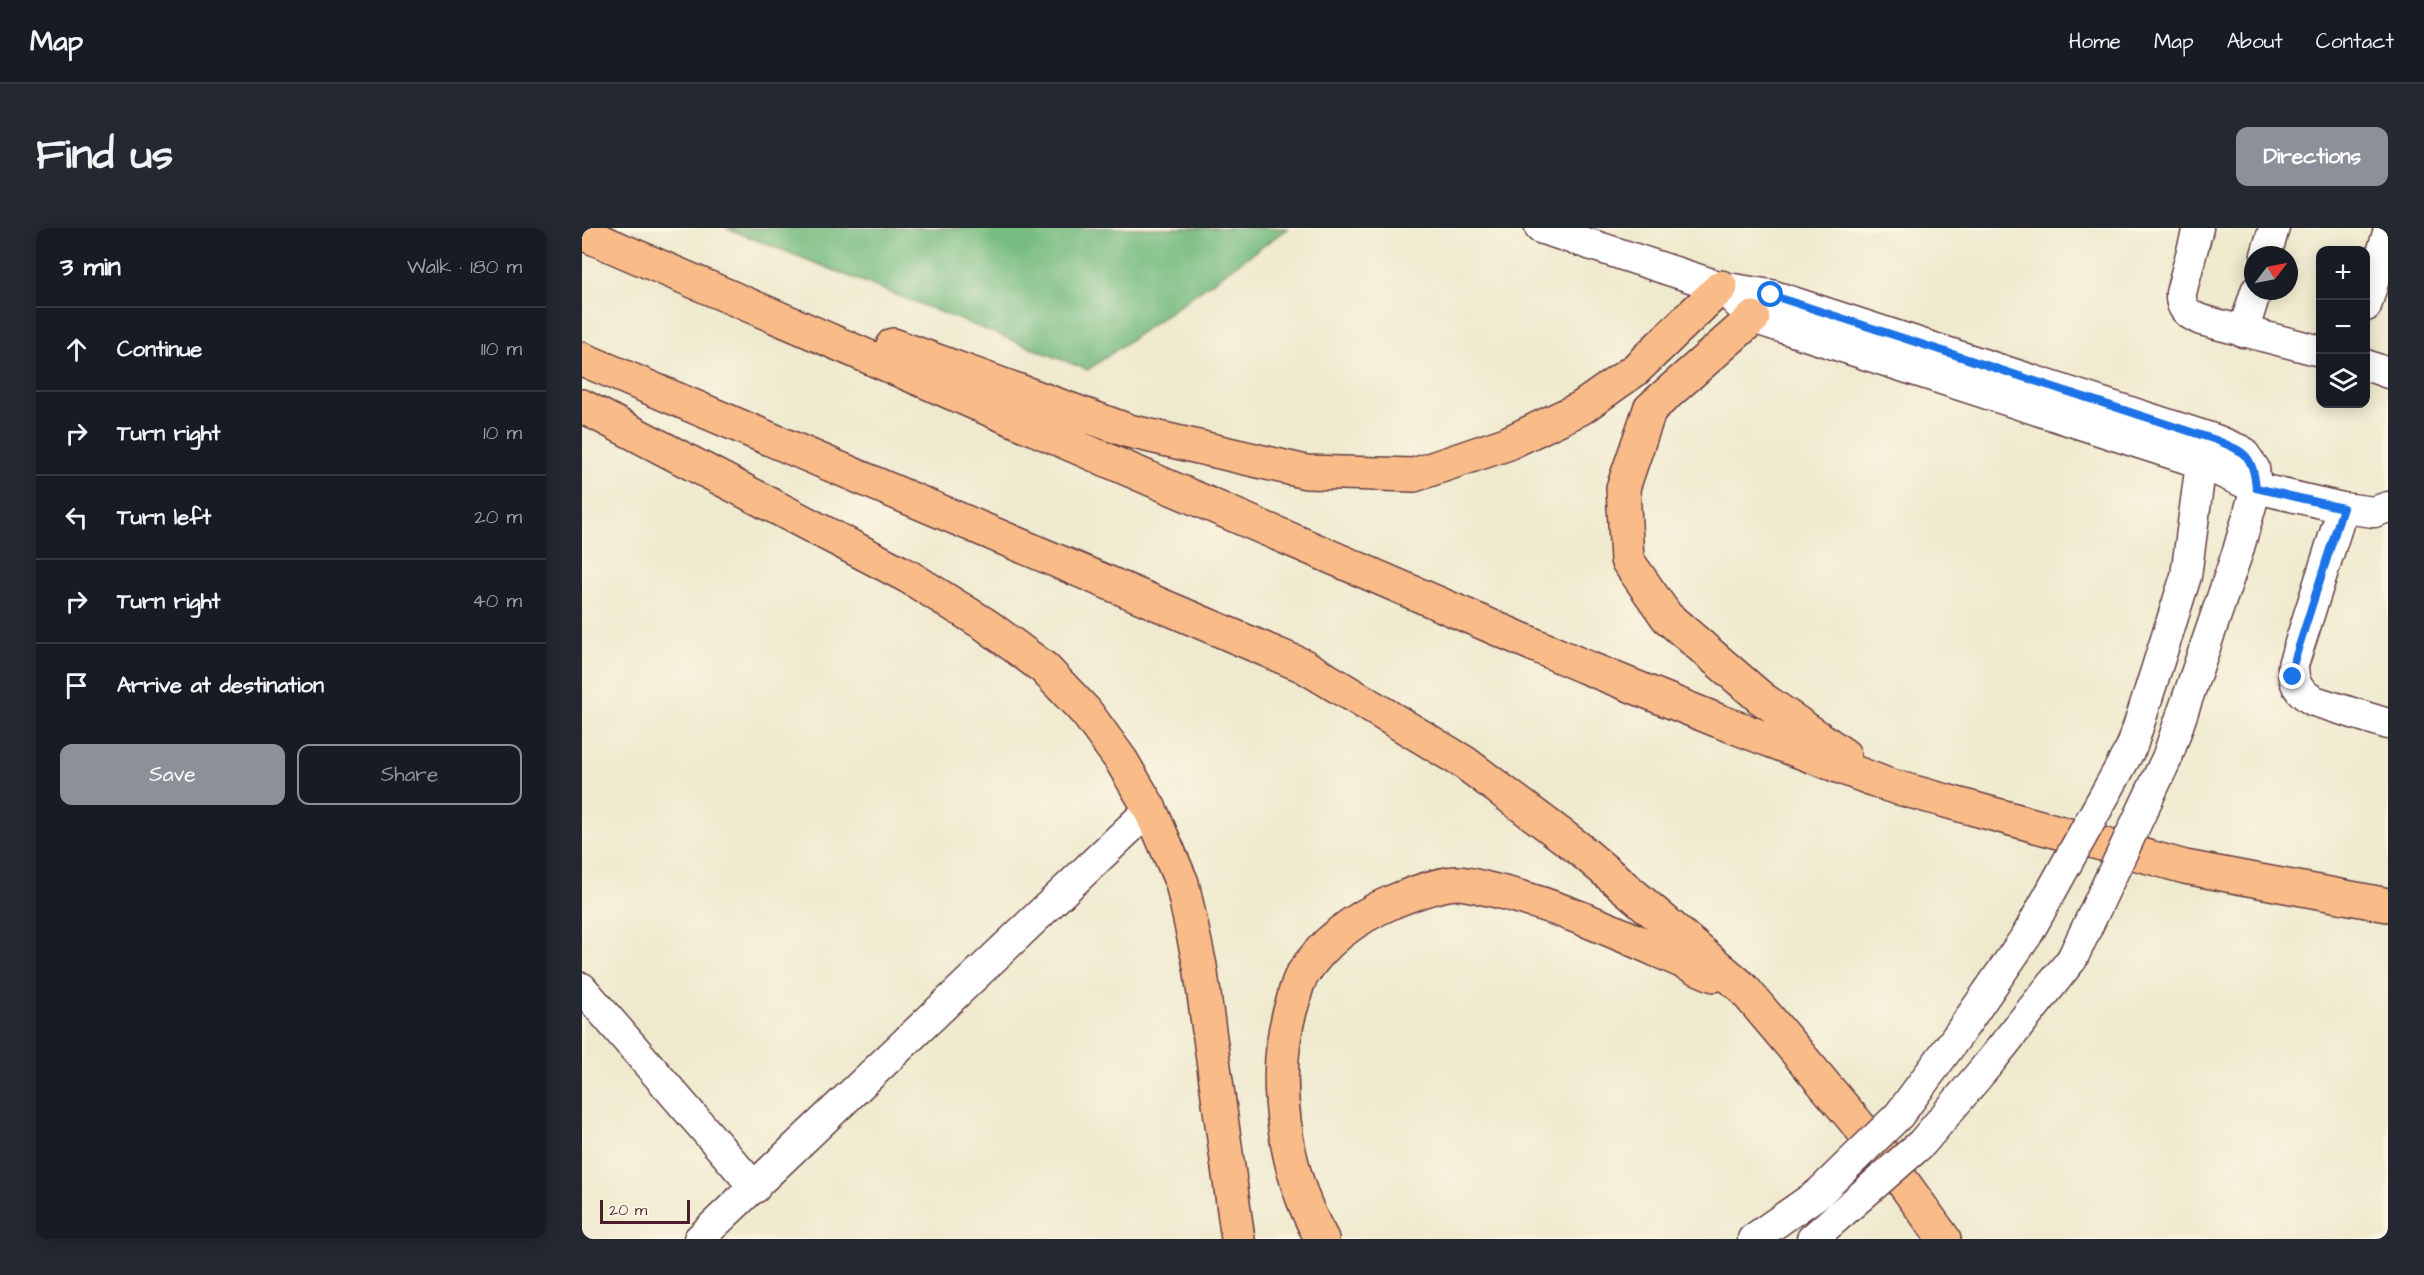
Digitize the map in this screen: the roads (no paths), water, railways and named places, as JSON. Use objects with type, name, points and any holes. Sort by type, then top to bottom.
[{"type":"highway","points":[[582,233],[1129,431],[1306,472],[1414,475],[1506,444],[1581,408],[1635,370],[1722,286]]},
{"type":"highway","points":[[582,233],[1583,666],[1719,721],[1888,785],[2185,867],[2388,905]]},
{"type":"highway","points":[[1753,318],[1650,409],[1623,488],[1627,560],[1667,617],[1761,698],[1888,785]]},
{"type":"highway","points":[[582,359],[1304,666],[1465,763],[1576,847],[1742,987],[1882,1153],[1944,1239]]},
{"type":"highway","points":[[582,406],[899,571],[986,625],[1044,668],[1086,712],[1121,760],[1150,809],[1182,883],[1200,966],[1238,1239]]},
{"type":"highway","points":[[1294,1239],[1276,1168],[1274,1101],[1288,1017],[1300,977],[1325,945],[1365,913],[1411,894],[1458,883],[1512,895],[1578,918],[1742,987]]},
{"type":"highway","points":[[1281,1069],[1284,1122],[1295,1171],[1313,1224],[1322,1239]]},
{"type":"street","points":[[1540,228],[1722,286],[1771,295],[2216,440],[2242,451],[2254,468],[2256,488],[2238,551],[2167,758],[2072,959],[1922,1143],[1812,1239]]},
{"type":"street","points":[[2198,228],[2181,293],[2181,303],[2185,310],[2201,320],[2316,350]]},
{"type":"street","points":[[2269,246],[2274,228]]},
{"type":"street","points":[[2368,300],[2388,233]]},
{"type":"street","points":[[1722,286],[1753,318],[2201,463],[2256,488],[2343,508],[2374,512],[2388,507]]},
{"type":"street","points":[[2243,332],[2253,300]]},
{"type":"street","points":[[2370,366],[2388,373]]},
{"type":"street","points":[[1753,1239],[1819,1193],[1899,1114],[1958,1035],[2027,935],[2132,746],[2186,576],[2201,463]]},
{"type":"street","points":[[2343,508],[2293,665],[2293,677],[2303,695],[2388,724]]},
{"type":"street","points":[[699,1239],[1150,809]]},
{"type":"street","points":[[582,988],[754,1188]]}]
